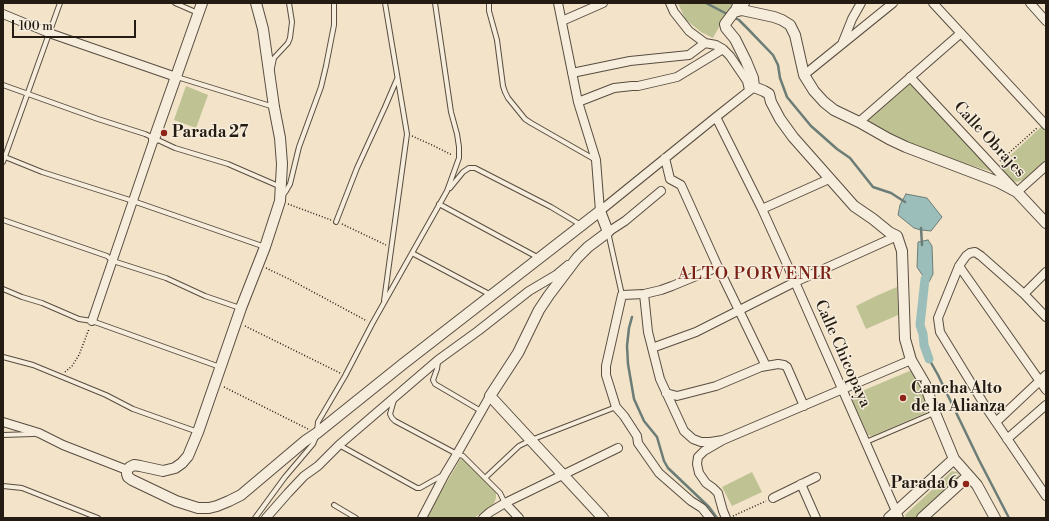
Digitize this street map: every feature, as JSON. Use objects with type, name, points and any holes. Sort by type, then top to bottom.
[{"type":"street","points":[[92,321],[202,3]]},
{"type":"street","points":[[127,470],[130,467],[140,466],[163,471],[175,468],[188,456],[198,432],[240,308],[265,247],[280,201],[282,164],[280,138],[263,29],[256,3]]},
{"type":"street","points":[[558,3],[578,102],[596,160],[600,211],[608,232]]},
{"type":"street","points":[[562,21],[603,3]]},
{"type":"street","points":[[670,3],[674,12],[689,30],[705,43],[716,45],[730,56],[752,89],[764,91],[769,94],[771,102],[780,119],[854,206],[873,219],[888,232],[897,236],[902,251],[906,339],[911,360],[925,384],[954,459],[977,485],[995,518]]},
{"type":"street","points":[[127,470],[128,477],[132,480],[176,501],[198,508],[209,508],[241,495],[305,441],[582,226],[752,89],[753,78],[746,61],[735,39],[726,28],[725,24],[736,7],[744,3]]},
{"type":"street","points":[[842,45],[852,19],[861,3]]},
{"type":"street","points":[[804,75],[893,3]]},
{"type":"street","points":[[933,3],[1045,122]]},
{"type":"street","points":[[1030,3],[1046,21]]},
{"type":"street","points":[[734,12],[742,10],[761,14],[782,20],[790,25],[795,35],[804,75],[814,91],[824,102],[834,110],[906,147],[998,182],[1017,192],[1046,166]]},
{"type":"street","points":[[3,14],[49,34],[176,77]]},
{"type":"street","points":[[859,122],[960,33]]},
{"type":"street","points":[[572,72],[630,61],[689,55],[705,43]]},
{"type":"street","points":[[578,102],[614,88],[638,86],[677,77],[722,49]]},
{"type":"street","name":"Calle Obrajes","points":[[910,77],[1046,223]]},
{"type":"street","name":"Calle Chicopaya","points":[[716,117],[762,209],[795,282],[866,442],[895,516]]},
{"type":"street","points":[[665,158],[670,179],[681,185],[718,267],[766,366]]},
{"type":"street","points":[[762,209],[829,178]]},
{"type":"street","points":[[266,518],[304,476],[318,466],[339,445],[438,360],[529,291],[556,275],[588,247],[626,221],[661,191]]},
{"type":"street","points":[[652,348],[696,332],[795,282],[897,236]]},
{"type":"street","points":[[1046,317],[1024,294],[975,252],[966,256],[959,266],[938,318],[940,332],[996,422],[1046,496]]},
{"type":"street","points":[[422,518],[445,474],[490,396],[518,353],[540,310],[577,258]]},
{"type":"street","points":[[959,266],[1046,390]]},
{"type":"street","points":[[710,518],[702,508],[691,501],[659,473],[638,443],[637,436],[624,416],[616,407],[606,375],[606,366],[622,294],[644,294],[672,286],[718,267]]},
{"type":"street","points":[[1024,294],[1046,272]]},
{"type":"street","points":[[644,294],[648,332],[660,379],[684,431],[692,439],[701,442],[723,440]]},
{"type":"street","points":[[728,518],[723,511],[718,493],[706,483],[699,473],[697,464],[698,457],[704,451],[723,440],[911,360]]},
{"type":"street","points":[[666,393],[677,396],[716,386],[761,367],[778,364],[787,367],[804,406]]},
{"type":"street","points":[[996,422],[1046,375]]},
{"type":"street","points":[[490,396],[603,518]]},
{"type":"street","points":[[1007,439],[1046,405]]},
{"type":"street","points":[[3,422],[39,433],[63,445],[127,470]]},
{"type":"street","points":[[483,518],[505,503],[618,448]]},
{"type":"street","points":[[895,516],[954,459]]},
{"type":"street","points":[[922,518],[968,476]]},
{"type":"street","points":[[773,498],[816,477]]},
{"type":"street","points":[[801,484],[816,518]]},
{"type":"street","points":[[505,503],[519,518]]},
{"type":"lane","points":[[3,162],[60,3]]},
{"type":"lane","points":[[175,3],[198,13]]},
{"type":"lane","points":[[270,78],[274,58],[288,43],[290,38],[292,22],[289,3]]},
{"type":"lane","points":[[280,201],[290,184],[299,147],[321,88],[334,25],[334,3]]},
{"type":"lane","points":[[384,304],[407,134],[385,3]]},
{"type":"lane","points":[[435,3],[451,112],[460,147],[459,158],[448,191]]},
{"type":"lane","points":[[489,3],[489,11],[497,40],[503,86],[508,98],[525,119],[596,160]]},
{"type":"lane","points":[[176,77],[274,107]]},
{"type":"lane","points":[[336,222],[357,168],[386,107],[397,78]]},
{"type":"lane","points":[[3,85],[145,134],[175,148],[228,164],[281,187]]},
{"type":"lane","points":[[5,157],[42,172],[133,201],[265,247]]},
{"type":"lane","points":[[255,518],[285,477],[313,444],[317,433],[318,422],[345,376],[372,324],[439,204],[463,172],[469,168],[475,168],[551,207],[582,226]]},
{"type":"lane","points":[[439,204],[540,258]]},
{"type":"lane","points":[[3,220],[107,256],[113,261],[166,278],[205,296],[240,308]]},
{"type":"lane","points":[[608,232],[622,294]]},
{"type":"lane","points":[[412,253],[491,296]]},
{"type":"lane","points":[[3,289],[42,303],[79,319],[92,321],[220,367]]},
{"type":"lane","points":[[3,357],[33,365],[106,395],[133,409],[198,432]]},
{"type":"lane","points":[[438,360],[437,369],[433,380],[435,384],[482,411]]},
{"type":"lane","points":[[396,396],[390,414],[395,421],[463,456],[500,493],[505,503]]},
{"type":"lane","points":[[485,478],[519,446],[530,440],[616,407]]},
{"type":"lane","points":[[866,442],[935,413]]},
{"type":"lane","points":[[3,435],[39,433]]},
{"type":"lane","points":[[339,445],[417,488],[420,488],[445,474]]},
{"type":"lane","points":[[3,486],[22,488],[98,518]]},
{"type":"lane","points":[[334,505],[356,518]]},
{"type":"path","points":[[994,167],[1045,122]]},
{"type":"path","points":[[407,134],[459,158]]},
{"type":"path","points":[[258,264],[372,324]]},
{"type":"path","points":[[60,376],[72,366],[79,355],[92,321]]},
{"type":"path","points":[[236,321],[345,376]]},
{"type":"path","points":[[215,383],[317,433]]},
{"type":"path","points":[[728,518],[773,498]]},
{"type":"green space","points":[[678,3],[741,3],[731,6],[713,38],[701,32],[685,19]]},
{"type":"green space","points":[[911,83],[993,172],[920,148],[866,122]]},
{"type":"green space","points":[[186,86],[208,95],[196,128],[174,120]]},
{"type":"green space","points":[[1042,126],[1046,130],[1046,160],[1023,180],[1017,182],[1012,181],[999,166]]},
{"type":"green space","points":[[897,287],[898,315],[866,329],[856,306]]},
{"type":"green space","points":[[912,370],[915,371],[930,407],[928,412],[872,436],[868,435],[852,400],[852,396]]},
{"type":"green space","points":[[461,458],[496,493],[493,506],[474,518],[428,518],[428,514]]},
{"type":"green space","points":[[952,471],[958,473],[959,476],[957,480],[916,518],[906,518],[905,515]]},
{"type":"green space","points":[[752,472],[762,492],[732,506],[722,487]]},
{"type":"water","points":[[906,194],[927,198],[942,217],[931,231],[914,228],[898,215],[900,205]]},
{"type":"water","points":[[928,240],[932,246],[933,274],[929,282],[925,279],[917,267],[918,242]]},
{"type":"waterway","points":[[706,3],[729,15]]},
{"type":"waterway","points":[[733,17],[739,20],[773,55],[778,65],[780,78],[787,97],[811,126],[837,149],[850,158],[873,187],[891,193],[905,202]]},
{"type":"waterway","points":[[921,228],[922,245]]},
{"type":"waterway","points":[[925,279],[920,325],[924,345],[929,359]]},
{"type":"waterway","points":[[632,317],[627,346],[628,364],[634,399],[644,421],[657,437],[664,461],[668,468],[709,507],[717,518]]},
{"type":"waterway","points":[[929,359],[1009,518]]},
{"type":"place","name":"Parada 27","points":[[164,133]]},
{"type":"place","name":"Cancha Alto de la Alianza","points":[[903,398]]},
{"type":"place","name":"Parada 6","points":[[966,484]]},
{"type":"district","name":"ALTO PORVENIR","points":[[755,275]]}]
